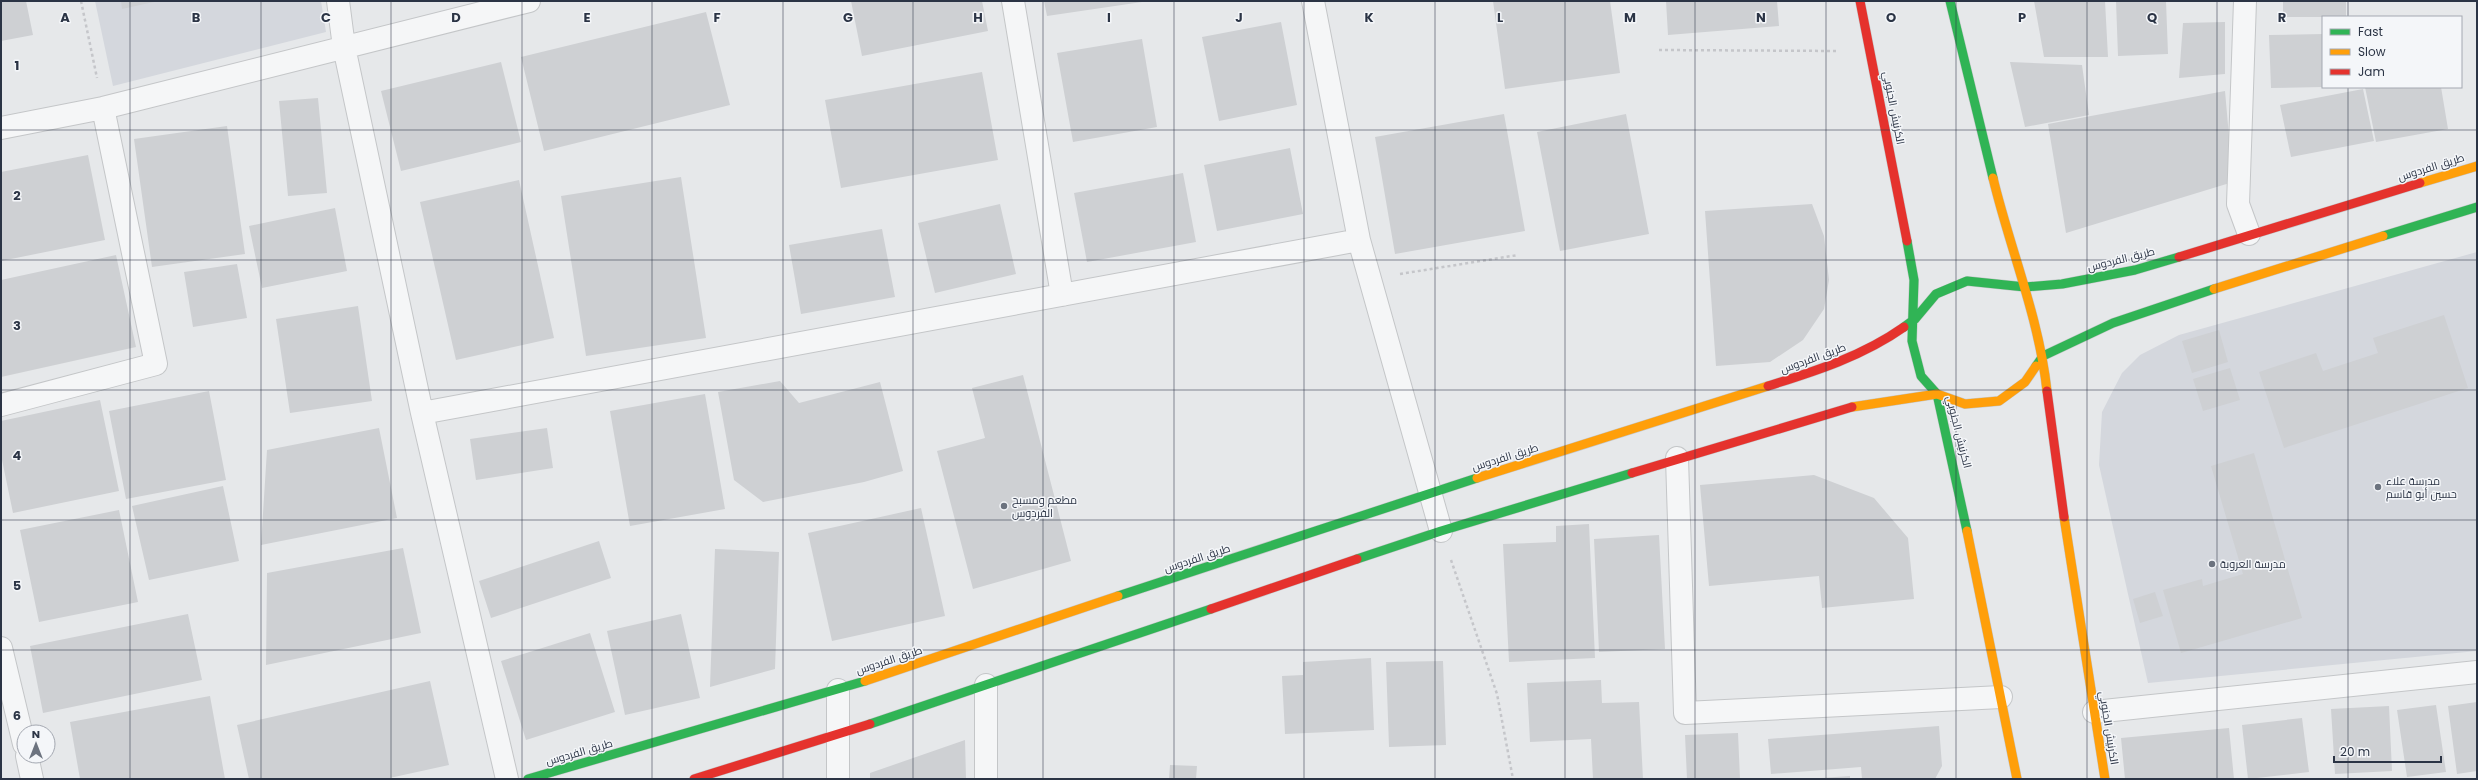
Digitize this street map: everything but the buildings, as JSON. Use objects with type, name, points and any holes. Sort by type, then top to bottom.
[{"type":"street","points":[[338,1],[344,47],[422,413],[507,779]]},
{"type":"street","points":[[1,128],[103,108],[529,1]]},
{"type":"street","points":[[1013,1],[1062,295]]},
{"type":"street","points":[[1313,1],[1359,240],[1441,531]]},
{"type":"street","name":"الكرنيش الجنوبي","points":[[1860,1],[1906,232],[1914,280],[1914,319],[1912,341],[1921,376],[1938,394],[1955,465],[2017,779]]},
{"type":"street","name":"الكرنيش الجنوبي","points":[[1950,1],[2002,221],[2024,287],[2043,356],[2053,445],[2105,779]]},
{"type":"street","points":[[2245,1],[2238,204],[2249,234]]},
{"type":"street","points":[[1,405],[156,364],[103,108]]},
{"type":"street","name":"طريق الفردوس","points":[[528,779],[838,690],[1431,492],[1813,372],[1850,358],[1886,340],[1914,319],[1936,294],[1967,281],[2024,287],[2062,284],[2134,270],[2477,166]]},
{"type":"street","points":[[694,779],[838,735],[986,686],[1441,531],[1828,413],[1864,404],[1938,394],[1965,404],[1999,401],[2026,382],[2043,356],[2113,323],[2149,309],[2477,206]]},
{"type":"street","points":[[422,413],[1359,240]]},
{"type":"street","points":[[1677,458],[1685,713],[2001,697]]},
{"type":"street","points":[[1,648],[19,724]]},
{"type":"street","points":[[2094,712],[2477,672]]},
{"type":"street","points":[[986,686],[986,779]]},
{"type":"street","points":[[838,690],[838,779]]},
{"type":"street","points":[[29,764],[32,779]]},
{"type":"path","points":[[81,1],[103,108]]},
{"type":"path","points":[[1659,50],[1870,51]]},
{"type":"path","points":[[1370,279],[1518,255]]},
{"type":"path","points":[[1441,531],[1497,694],[1513,779]]},
{"type":"shaded area","points":[[95,1],[321,1],[326,32],[113,86]]},
{"type":"shaded area","points":[[2477,252],[2477,651],[2148,683],[2099,465],[2102,412],[2122,373],[2140,355],[2179,335]]},
{"type":"traffic: fast","points":[[1950,1],[1993,178]]},
{"type":"traffic: fast","points":[[2383,236],[2477,207]]},
{"type":"traffic: fast","points":[[1907,241],[1914,280],[1912,341],[1921,376],[1937,394],[1967,531]]},
{"type":"traffic: fast","points":[[1904,327],[1915,319],[1936,294],[1967,281],[2025,287],[2062,284],[2135,270],[2179,257]]},
{"type":"traffic: fast","points":[[2036,366],[2043,356],[2113,323],[2214,289]]},
{"type":"traffic: fast","points":[[1357,559],[1441,531],[1632,473]]},
{"type":"traffic: fast","points":[[1118,596],[1477,478]]},
{"type":"traffic: fast","points":[[870,724],[1211,609]]},
{"type":"traffic: fast","points":[[528,779],[865,681]]},
{"type":"traffic: slow","points":[[2420,183],[2477,166]]},
{"type":"traffic: slow","points":[[1993,178],[2038,336],[2047,391]]},
{"type":"traffic: slow","points":[[2214,289],[2383,236]]},
{"type":"traffic: slow","points":[[1852,407],[1937,394],[1965,404],[1999,401],[2025,382],[2036,366]]},
{"type":"traffic: slow","points":[[1477,478],[1768,386]]},
{"type":"traffic: slow","points":[[2064,517],[2105,779]]},
{"type":"traffic: slow","points":[[1967,531],[2017,779]]},
{"type":"traffic: slow","points":[[865,681],[1118,596]]},
{"type":"traffic: jam","points":[[1860,1],[1907,241]]},
{"type":"traffic: jam","points":[[2179,257],[2420,183]]},
{"type":"traffic: jam","points":[[1768,386],[1839,362],[1872,346],[1904,327]]},
{"type":"traffic: jam","points":[[2047,391],[2064,517]]},
{"type":"traffic: jam","points":[[1632,473],[1852,407]]},
{"type":"traffic: jam","points":[[1211,609],[1357,559]]},
{"type":"traffic: jam","points":[[694,779],[870,724]]},
{"type":"place","name":"مدرسة علاء حسين أبو قاسم","points":[[2378,487]]},
{"type":"place","name":"مطعم ومسبح الفردوس","points":[[1004,506]]},
{"type":"place","name":"مدرسة العروبة","points":[[2212,564]]}]
